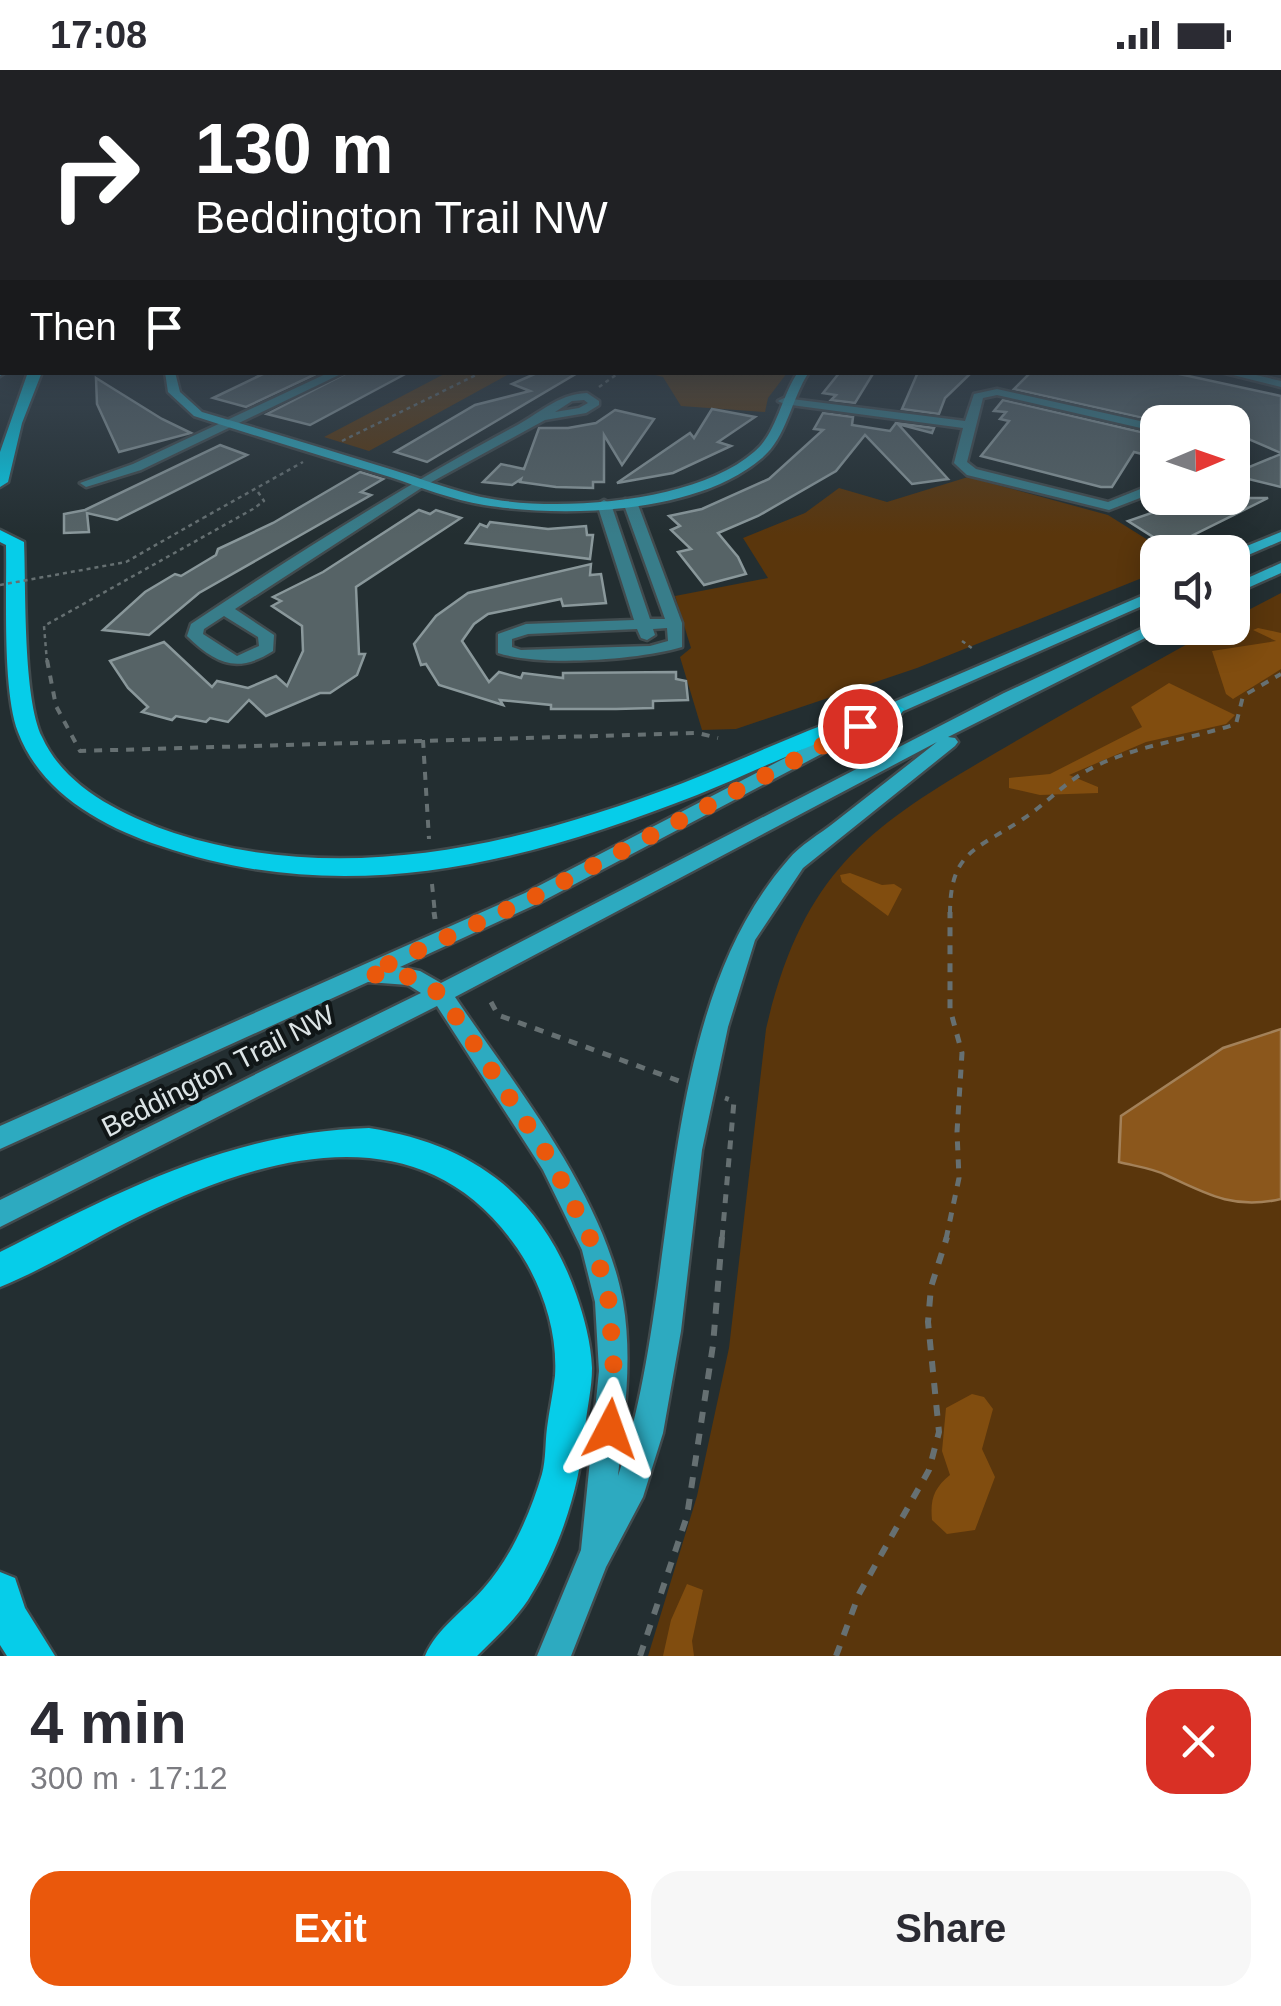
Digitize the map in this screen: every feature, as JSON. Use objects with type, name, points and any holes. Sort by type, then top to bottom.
[{"type":"main road","points":[[0,482],[29,387]]},
{"type":"main road","points":[[171,387],[177,398],[198,414],[232,426],[481,502],[518,508],[630,502],[676,494],[729,476],[761,453],[794,387]]},
{"type":"main road","points":[[0,535],[14,542],[22,716],[38,750],[69,788],[105,816],[178,846],[233,860],[314,869],[430,865],[514,849],[689,789],[862,716],[893,709]]},
{"type":"main road","points":[[1250,550],[1281,536]]},
{"type":"main road","points":[[1250,582],[1281,567]]},
{"type":"main road","name":"Beddington Trail NW","points":[[3,1136],[532,898],[893,709],[1140,601]]},
{"type":"main road","name":"Beddington Trail NW","points":[[0,1214],[441,994],[1140,636]]},
{"type":"main road","points":[[554,1656],[594,1557],[626,1497],[648,1433],[667,1331],[698,1105],[716,1027],[745,938],[796,863],[990,710]]},
{"type":"main road","points":[[367,974],[412,977],[441,994],[552,1162],[595,1248],[609,1302],[614,1372],[594,1557]]},
{"type":"main road","points":[[0,1270],[100,1220],[249,1156],[371,1142],[417,1150],[451,1164],[486,1186],[528,1228],[559,1286],[573,1360],[562,1472],[514,1584],[447,1656]]},
{"type":"main road","points":[[0,1593],[7,1618],[33,1656]]},
{"type":"street","points":[[86,484],[137,468],[310,387]]},
{"type":"street","points":[[1140,425],[997,392],[978,396],[960,462],[972,472],[1109,506],[1140,493]]},
{"type":"street","points":[[224,609],[421,482],[542,418],[582,411],[595,404],[587,396]]},
{"type":"street","points":[[783,405],[966,430]]},
{"type":"street","points":[[630,502],[674,624],[676,644],[652,651],[520,656],[504,650],[504,636],[526,629],[674,624]]},
{"type":"street","points":[[604,504],[652,651]]},
{"type":"path","points":[[0,585],[126,562],[321,452],[452,387]]},
{"type":"path","points":[[587,396],[599,387]]},
{"type":"path","points":[[256,489],[264,501],[253,509],[44,626],[49,691],[63,726],[80,750],[90,753],[698,733],[718,738]]},
{"type":"path","points":[[962,641],[973,649]]},
{"type":"path","points":[[836,1656],[859,1594],[929,1470],[939,1432],[928,1322],[931,1287],[955,1211],[959,1178],[957,1132],[962,1054],[950,1009],[950,884],[955,870],[988,836],[1015,824],[1089,769],[1145,745],[1236,724],[1243,696],[1281,674]]},
{"type":"path","points":[[422,740],[435,919]]},
{"type":"shaded area","points":[[419,387],[485,387],[369,451],[324,437]]},
{"type":"shaded area","points":[[669,387],[776,387],[768,398],[765,412],[681,406]]},
{"type":"shaded area","points":[[968,477],[1108,515],[1140,535],[1140,579],[917,668],[736,729],[702,730],[680,657],[691,648],[675,596],[768,578],[743,538],[805,513],[839,488],[887,502]]},
{"type":"shaded area","points":[[1281,593],[1281,1656],[648,1656],[697,1496],[729,1348],[766,1029],[782,972],[802,925],[826,886],[854,853],[924,797],[1186,645],[1250,645],[1250,609]]},
{"type":"shaded area","points":[[1253,630],[1281,633],[1281,669],[1233,699],[1226,694],[1212,651],[1276,641]]},
{"type":"shaded area","points":[[1169,683],[1235,715],[1226,724],[1146,742],[1069,775],[1098,787],[1098,793],[1040,795],[1009,788],[1009,778],[1050,774],[1142,727],[1131,707]]},
{"type":"shaded area","points":[[850,873],[902,889],[888,916],[842,882],[840,875]]},
{"type":"shaded area","points":[[1281,1029],[1281,1199],[1249,1203],[1221,1198],[1161,1173],[1119,1162],[1121,1116],[1223,1048]]},
{"type":"shaded area","points":[[972,1394],[984,1397],[993,1409],[982,1449],[995,1477],[975,1530],[947,1534],[932,1520],[937,1489],[950,1475],[942,1451],[946,1408]]},
{"type":"shaded area","points":[[687,1584],[703,1590],[692,1641],[694,1656],[663,1656],[671,1620]]},
{"type":"building","points":[[96,387],[111,387],[191,433],[119,452],[97,404]]},
{"type":"building","points":[[236,387],[288,387],[246,407],[213,398]]},
{"type":"building","points":[[320,387],[381,387],[310,425],[267,414]]},
{"type":"building","points":[[520,387],[554,387],[427,462],[395,452],[475,405],[530,391]]},
{"type":"building","points":[[828,387],[865,387],[855,403],[831,400],[836,395],[823,393]]},
{"type":"building","points":[[912,387],[956,387],[945,398],[939,414],[902,409]]},
{"type":"building","points":[[1239,387],[1281,396],[1281,453],[1250,440],[1250,405],[1140,405],[1140,417],[1014,389]]},
{"type":"building","points":[[1003,400],[1140,432],[1140,454],[1134,452],[1112,487],[981,456],[1009,421],[1000,419],[1006,412],[994,411]]},
{"type":"building","points":[[712,409],[755,417],[718,442],[731,446],[673,473],[617,483],[690,433],[694,438]]},
{"type":"building","points":[[615,410],[654,419],[622,465],[604,435],[604,482],[593,482],[593,488],[556,487],[520,482],[521,479],[512,485],[483,482],[501,464],[524,469],[539,428],[596,423]]},
{"type":"building","points":[[823,413],[853,417],[852,425],[890,431],[896,423],[934,428],[932,433],[898,424],[948,479],[912,484],[865,435],[836,471],[758,516],[718,533],[746,574],[704,585],[678,552],[691,549],[671,530],[680,526],[669,516],[702,509],[769,479],[823,430],[814,429]]},
{"type":"building","points":[[220,445],[247,455],[117,520],[87,513],[89,532],[64,533],[64,514],[85,510]]},
{"type":"building","points":[[1281,454],[1281,487],[1250,479],[1250,467]]},
{"type":"building","points":[[360,472],[383,479],[361,492],[371,495],[199,593],[149,635],[103,630],[145,592],[175,574],[181,576],[216,555],[218,549],[273,523]]},
{"type":"building","points":[[1250,498],[1268,498],[1250,507]]},
{"type":"building","points":[[419,510],[430,514],[436,510],[461,518],[356,587],[359,654],[365,654],[357,675],[330,693],[320,693],[266,716],[249,700],[228,722],[176,716],[172,720],[142,712],[148,707],[128,688],[110,661],[164,642],[212,687],[217,681],[248,688],[276,676],[287,686],[303,651],[302,626],[272,606],[281,601],[273,597],[323,572]]},
{"type":"building","points":[[1145,515],[1234,515],[1193,535],[1150,535],[1128,521]]},
{"type":"building","points":[[490,522],[548,529],[586,526],[587,535],[593,535],[590,559],[466,543],[480,524],[487,527]]},
{"type":"building","points":[[591,564],[590,575],[601,574],[606,603],[563,606],[561,599],[488,614],[474,624],[462,641],[489,682],[499,672],[521,678],[523,673],[563,678],[563,673],[676,672],[676,679],[686,681],[688,700],[653,701],[653,708],[616,709],[551,709],[551,705],[500,700],[503,705],[439,685],[426,664],[421,665],[414,644],[436,616],[468,593]]},
{"type":"route","points":[[610,1429],[614,1372],[609,1302],[595,1248],[580,1214],[552,1162],[441,994],[412,977],[367,974],[532,898],[860,726]]}]
